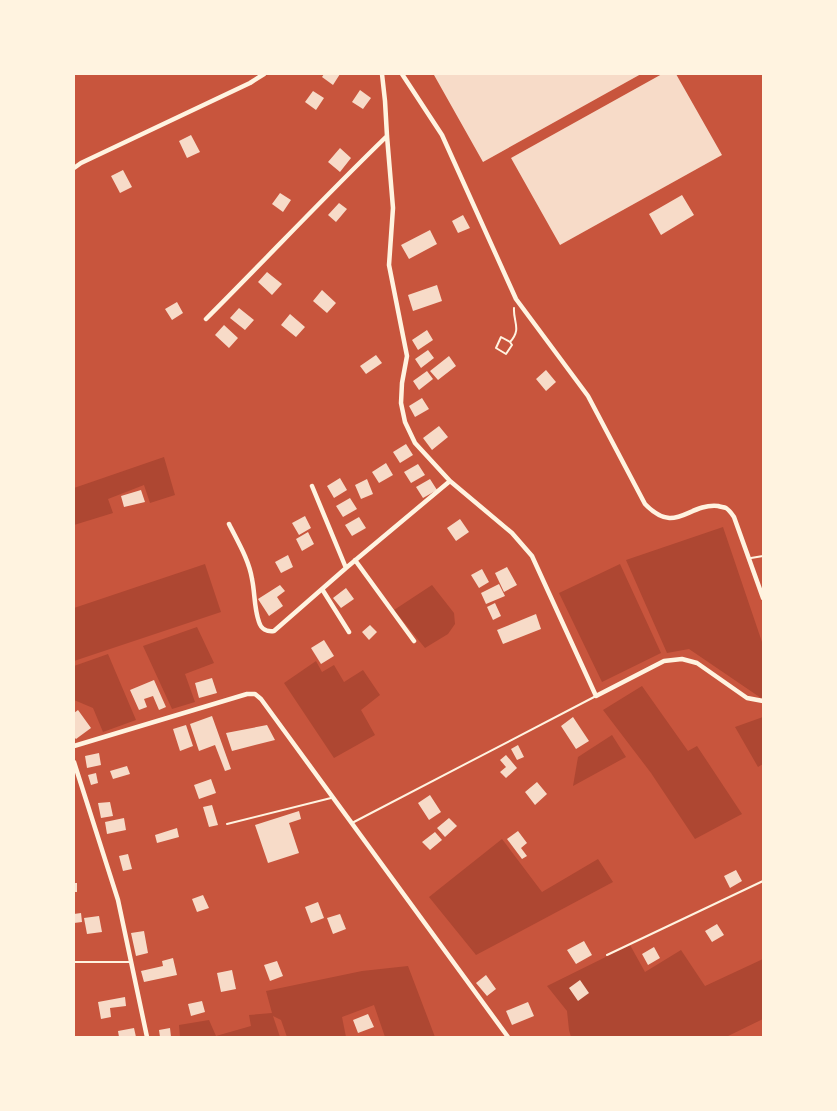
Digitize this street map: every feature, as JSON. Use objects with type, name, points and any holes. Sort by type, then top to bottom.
[{"type":"street","points":[[74,168],[250,84],[264,74]]},
{"type":"street","points":[[382,74],[393,208],[389,265],[407,356],[402,383],[401,403],[405,422],[415,443],[450,481],[512,533],[532,556],[596,696],[664,661],[682,659],[696,663],[747,698],[763,701]]},
{"type":"street","points":[[402,74],[442,135],[517,301],[588,396],[645,504],[654,513],[666,518],[680,517],[700,508],[712,506],[725,507],[734,517],[763,598]]},
{"type":"street","points":[[206,319],[387,136]]},
{"type":"street","points":[[229,524],[252,576],[259,623],[270,632],[274,631],[450,481]]},
{"type":"street","points":[[312,486],[346,568]]},
{"type":"street","points":[[355,560],[414,641]]},
{"type":"street","points":[[322,589],[349,632]]},
{"type":"street","points":[[74,746],[247,694],[255,694],[261,699],[508,1037]]},
{"type":"street","points":[[74,762],[118,900],[147,1037]]},
{"type":"lane","points":[[750,558],[763,556]]},
{"type":"lane","points":[[352,823],[596,696]]},
{"type":"lane","points":[[227,824],[333,797]]},
{"type":"lane","points":[[607,955],[763,881]]},
{"type":"lane","points":[[74,962],[131,962]]},
{"type":"path","points":[[510,342],[501,337],[496,348],[506,354],[512,344],[510,342],[517,332],[517,322],[513,311],[517,301]]},
{"type":"shaded area","points":[[164,457],[175,495],[150,503],[144,485],[108,499],[113,513],[74,525],[74,488]]},
{"type":"shaded area","points":[[723,527],[763,645],[763,697],[761,698],[689,649],[667,653],[626,560]]},
{"type":"shaded area","points":[[205,564],[221,612],[74,661],[74,608]]},
{"type":"shaded area","points":[[620,564],[661,653],[602,682],[559,593]]},
{"type":"shaded area","points":[[432,585],[454,613],[455,624],[448,634],[425,648],[394,610]]},
{"type":"shaded area","points":[[197,627],[214,663],[185,674],[195,702],[172,709],[143,646]]},
{"type":"shaded area","points":[[108,654],[136,720],[103,732],[93,708],[74,700],[74,666]]},
{"type":"shaded area","points":[[316,661],[322,672],[334,665],[344,682],[363,670],[380,695],[361,710],[375,735],[334,758],[284,683]]},
{"type":"shaded area","points":[[642,686],[688,751],[697,746],[742,814],[695,839],[651,773],[603,710]]},
{"type":"shaded area","points":[[763,717],[763,764],[758,767],[735,727]]},
{"type":"shaded area","points":[[612,735],[626,757],[573,786],[578,757]]},
{"type":"shaded area","points":[[502,839],[542,892],[598,859],[613,882],[476,955],[429,897]]},
{"type":"shaded area","points":[[630,945],[645,972],[681,950],[705,986],[763,959],[763,1019],[726,1037],[571,1037],[567,1011],[547,986]]},
{"type":"shaded area","points":[[408,966],[435,1037],[385,1037],[374,1005],[342,1017],[346,1037],[287,1037],[281,1020],[273,1016],[280,1037],[180,1037],[179,1025],[209,1020],[216,1036],[251,1026],[249,1015],[272,1013],[266,991],[362,971]]},
{"type":"building","points":[[324,74],[340,74],[333,85],[322,77]]},
{"type":"building","points":[[435,74],[641,74],[483,162]]},
{"type":"building","points":[[662,74],[676,74],[722,155],[560,245],[511,158]]},
{"type":"building","points":[[360,90],[371,98],[363,109],[352,102]]},
{"type":"building","points":[[313,91],[324,98],[316,110],[305,102]]},
{"type":"building","points":[[191,135],[200,152],[187,158],[179,141]]},
{"type":"building","points":[[340,148],[351,158],[340,172],[328,162]]},
{"type":"building","points":[[123,170],[132,187],[120,193],[111,176]]},
{"type":"building","points":[[280,193],[291,200],[283,212],[272,204]]},
{"type":"building","points":[[682,195],[694,215],[661,235],[649,214]]},
{"type":"building","points":[[339,203],[347,209],[336,222],[328,215]]},
{"type":"building","points":[[463,215],[470,228],[458,233],[452,221]]},
{"type":"building","points":[[430,230],[437,244],[409,259],[401,245]]},
{"type":"building","points":[[267,272],[282,284],[272,295],[258,282]]},
{"type":"building","points":[[437,285],[442,301],[413,311],[408,295]]},
{"type":"building","points":[[322,290],[336,303],[327,313],[313,301]]},
{"type":"building","points":[[177,302],[183,313],[172,320],[165,309]]},
{"type":"building","points":[[239,308],[254,320],[245,330],[230,318]]},
{"type":"building","points":[[290,314],[305,327],[296,337],[281,325]]},
{"type":"building","points":[[224,325],[238,338],[229,348],[215,335]]},
{"type":"building","points":[[427,330],[433,340],[418,350],[412,340]]},
{"type":"building","points":[[428,350],[434,358],[421,368],[415,359]]},
{"type":"building","points":[[376,355],[382,363],[366,374],[360,366]]},
{"type":"building","points":[[449,356],[456,366],[438,380],[430,371]]},
{"type":"building","points":[[546,370],[556,382],[546,391],[536,379]]},
{"type":"building","points":[[427,371],[433,379],[419,390],[413,381]]},
{"type":"building","points":[[422,398],[429,409],[415,417],[409,406]]},
{"type":"building","points":[[439,426],[448,437],[432,450],[423,438]]},
{"type":"building","points":[[406,444],[413,455],[400,463],[393,452]]},
{"type":"building","points":[[386,463],[393,475],[379,483],[372,472]]},
{"type":"building","points":[[418,464],[425,475],[411,483],[404,472]]},
{"type":"building","points":[[340,478],[347,490],[334,498],[327,486]]},
{"type":"building","points":[[367,479],[373,494],[361,499],[355,485]]},
{"type":"building","points":[[430,479],[437,490],[423,498],[416,487]]},
{"type":"building","points":[[141,490],[145,502],[124,507],[121,496]]},
{"type":"building","points":[[350,498],[357,509],[343,517],[336,506]]},
{"type":"building","points":[[305,516],[311,528],[299,535],[292,523]]},
{"type":"building","points":[[359,517],[366,528],[352,536],[345,525]]},
{"type":"building","points":[[460,519],[469,532],[456,541],[447,528]]},
{"type":"building","points":[[308,532],[314,544],[302,551],[296,539]]},
{"type":"building","points":[[288,555],[293,567],[281,573],[275,562]]},
{"type":"building","points":[[507,567],[517,585],[504,592],[495,573]]},
{"type":"building","points":[[482,569],[489,582],[479,588],[471,575]]},
{"type":"building","points":[[499,584],[505,596],[486,604],[481,593]]},
{"type":"building","points":[[280,585],[285,591],[277,597],[283,606],[269,616],[258,599]]},
{"type":"building","points":[[346,588],[354,599],[341,608],[333,598]]},
{"type":"building","points":[[495,603],[501,616],[493,620],[487,607]]},
{"type":"building","points":[[536,614],[541,629],[503,644],[497,630]]},
{"type":"building","points":[[370,625],[377,632],[369,640],[362,632]]},
{"type":"building","points":[[324,640],[334,656],[321,664],[311,648]]},
{"type":"building","points":[[212,678],[217,693],[199,698],[195,683]]},
{"type":"building","points":[[154,680],[166,707],[159,710],[153,696],[144,699],[147,707],[139,710],[130,690]]},
{"type":"building","points":[[78,710],[91,728],[76,739],[74,737],[74,713]]},
{"type":"building","points":[[212,716],[231,769],[225,771],[215,745],[199,751],[190,724]]},
{"type":"building","points":[[573,717],[589,741],[576,749],[561,726]]},
{"type":"building","points":[[186,725],[193,746],[180,751],[173,729]]},
{"type":"building","points":[[267,725],[275,740],[232,751],[226,733]]},
{"type":"building","points":[[518,745],[524,757],[517,760],[511,749]]},
{"type":"building","points":[[99,753],[101,765],[87,768],[85,756]]},
{"type":"building","points":[[506,755],[517,768],[506,778],[500,772],[506,767],[500,760]]},
{"type":"building","points":[[127,766],[130,774],[113,779],[110,771]]},
{"type":"building","points":[[96,773],[98,783],[91,785],[88,775]]},
{"type":"building","points":[[211,779],[216,793],[199,799],[194,785]]},
{"type":"building","points":[[537,782],[547,794],[535,805],[525,792]]},
{"type":"building","points":[[430,795],[441,812],[429,820],[418,803]]},
{"type":"building","points":[[110,802],[113,816],[101,818],[98,803]]},
{"type":"building","points":[[212,805],[218,825],[209,827],[203,807]]},
{"type":"building","points":[[299,811],[301,819],[289,823],[299,853],[268,863],[255,825]]},
{"type":"building","points":[[124,818],[126,830],[107,834],[105,822]]},
{"type":"building","points":[[449,818],[457,826],[445,837],[437,828]]},
{"type":"building","points":[[177,828],[179,837],[157,843],[155,835]]},
{"type":"building","points":[[518,831],[527,843],[521,848],[527,856],[522,859],[507,839]]},
{"type":"building","points":[[435,832],[442,840],[430,850],[422,842]]},
{"type":"building","points":[[128,854],[132,869],[123,871],[119,856]]},
{"type":"building","points":[[736,870],[742,881],[730,888],[724,876]]},
{"type":"building","points":[[74,883],[77,883],[77,892],[74,892]]},
{"type":"building","points":[[203,895],[209,908],[197,912],[192,899]]},
{"type":"building","points":[[318,902],[324,918],[311,923],[305,907]]},
{"type":"building","points":[[81,913],[82,922],[74,923],[74,914]]},
{"type":"building","points":[[340,914],[346,929],[333,934],[327,918]]},
{"type":"building","points":[[99,916],[102,932],[87,934],[84,918]]},
{"type":"building","points":[[717,924],[724,935],[712,942],[705,931]]},
{"type":"building","points":[[144,931],[148,953],[136,956],[131,933]]},
{"type":"building","points":[[584,941],[592,955],[576,964],[567,950]]},
{"type":"building","points":[[654,947],[660,958],[648,965],[642,954]]},
{"type":"building","points":[[173,958],[177,975],[144,982],[141,971],[163,966],[162,961]]},
{"type":"building","points":[[277,961],[283,976],[270,981],[264,965]]},
{"type":"building","points":[[232,970],[236,989],[221,992],[217,973]]},
{"type":"building","points":[[486,975],[496,989],[487,996],[476,983]]},
{"type":"building","points":[[580,980],[589,993],[578,1001],[569,988]]},
{"type":"building","points":[[125,997],[126,1006],[110,1008],[111,1017],[101,1019],[98,1002]]},
{"type":"building","points":[[202,1001],[205,1012],[191,1016],[188,1004]]},
{"type":"building","points":[[528,1002],[534,1016],[512,1025],[506,1011]]},
{"type":"building","points":[[368,1014],[374,1027],[358,1033],[353,1020]]},
{"type":"building","points":[[134,1028],[136,1037],[119,1037],[118,1031]]},
{"type":"building","points":[[170,1028],[171,1037],[160,1037],[159,1030]]}]
